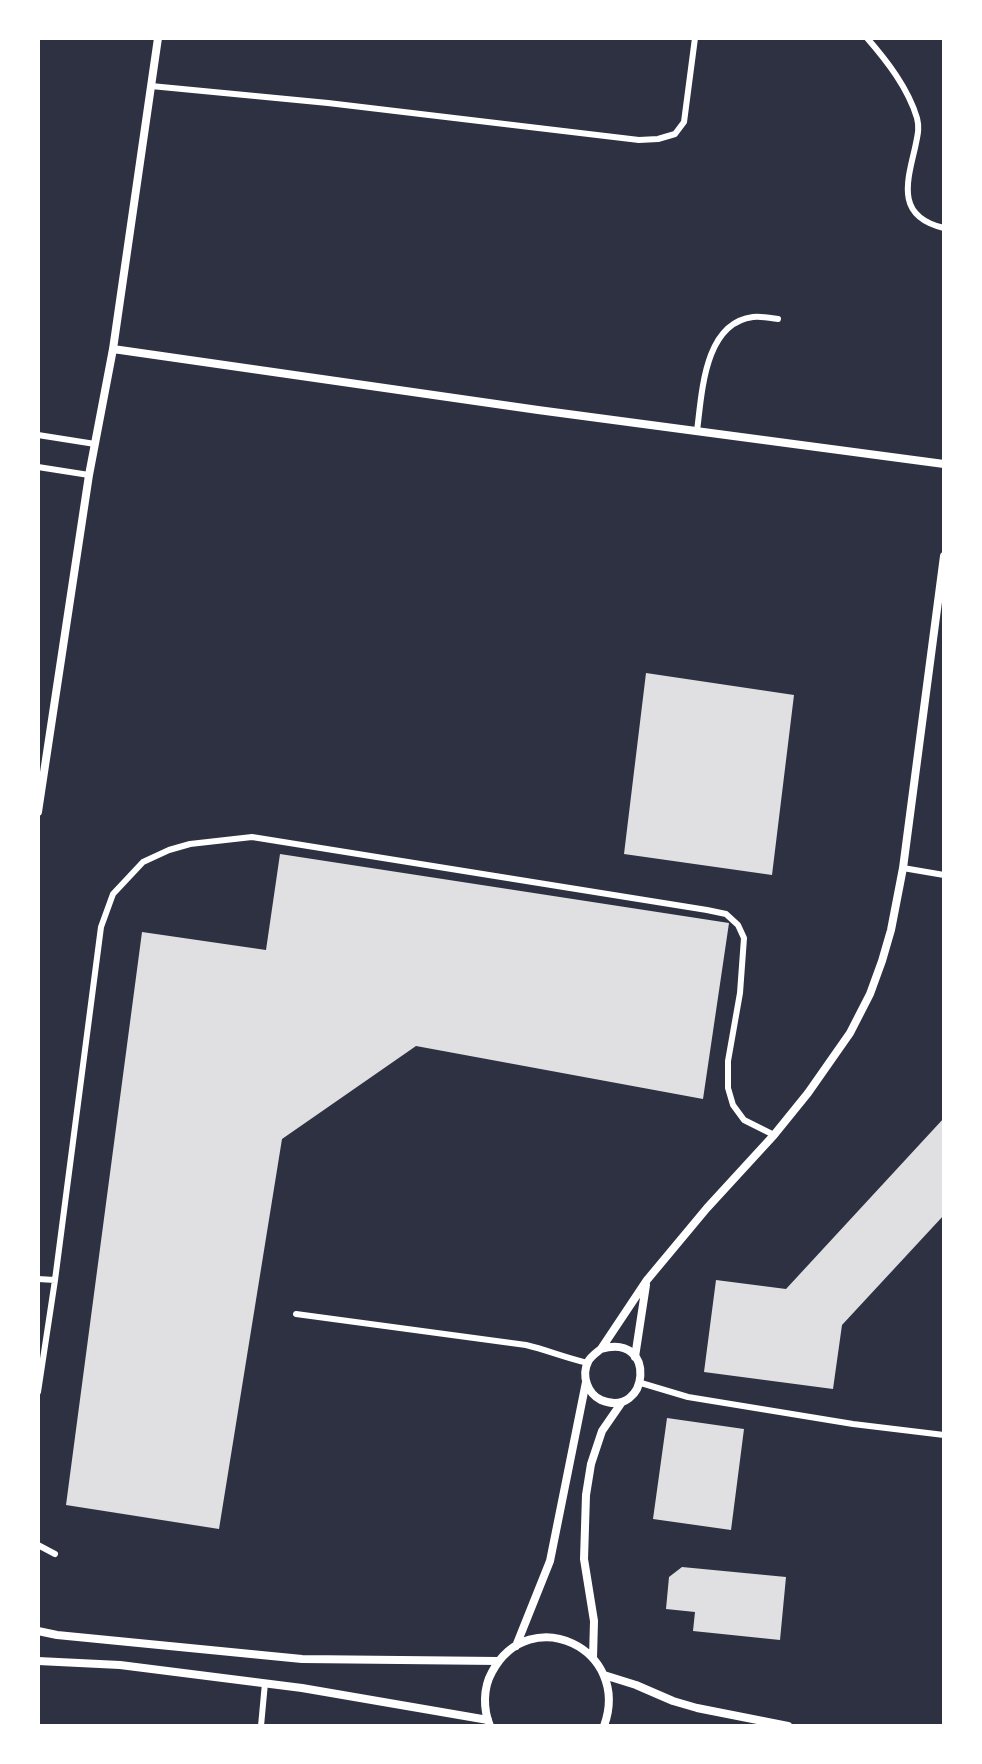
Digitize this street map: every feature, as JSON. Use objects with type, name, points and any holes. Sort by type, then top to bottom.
[{"type":"street","points":[[38,812],[42,750],[113,349],[158,38]]},
{"type":"street","points":[[113,349],[944,464]]},
{"type":"street","points":[[601,1349],[647,1280],[808,1093],[850,1033],[870,994],[891,930],[903,868],[944,556]]},
{"type":"street","points":[[635,1357],[647,1280]]},
{"type":"street","points":[[610,1346],[629,1350],[640,1364],[641,1383],[630,1398],[622,1402],[613,1403],[596,1397],[586,1381],[588,1363],[601,1349],[610,1346]]},
{"type":"street","points":[[516,1646],[550,1561],[586,1381]]},
{"type":"street","points":[[593,1658],[594,1621],[584,1559],[586,1495],[591,1464],[602,1431],[622,1402]]},
{"type":"street","points":[[38,1631],[302,1659],[498,1661]]},
{"type":"street","points":[[38,1661],[120,1665],[302,1688],[489,1723],[486,1685],[498,1661],[516,1646],[531,1639],[555,1638],[579,1646],[593,1658],[604,1675],[610,1697],[604,1726]]},
{"type":"street","points":[[604,1675],[697,1708],[788,1726]]},
{"type":"lane","points":[[151,86],[328,103],[639,140],[658,139],[675,134],[684,122],[695,38]]},
{"type":"lane","points":[[867,38],[894,72],[917,117],[919,129],[908,186],[908,203],[923,221],[944,228]]},
{"type":"lane","points":[[697,431],[706,374],[712,350],[720,335],[735,323],[753,317],[778,319]]},
{"type":"lane","points":[[38,435],[95,444]]},
{"type":"lane","points":[[38,467],[89,475]]},
{"type":"lane","points":[[38,1392],[101,927],[113,894],[143,862],[169,850],[190,844],[252,837],[726,914],[738,925],[744,938],[740,993],[728,1061],[728,1088],[733,1105],[744,1120],[774,1135]]},
{"type":"lane","points":[[903,868],[944,875]]},
{"type":"lane","points":[[38,1279],[55,1280]]},
{"type":"lane","points":[[296,1314],[526,1345],[588,1363]]},
{"type":"lane","points":[[641,1383],[688,1397],[853,1424],[944,1435]]},
{"type":"lane","points":[[38,1545],[55,1554]]},
{"type":"lane","points":[[261,1726],[265,1683]]},
{"type":"building","points":[[646,673],[794,695],[772,875],[624,854]]},
{"type":"building","points":[[280,854],[729,923],[703,1099],[416,1046],[282,1139],[219,1529],[66,1505],[142,932],[266,950]]},
{"type":"building","points":[[944,1118],[944,1215],[842,1325],[833,1389],[704,1372],[716,1280],[786,1289]]},
{"type":"building","points":[[667,1418],[744,1429],[731,1530],[653,1519]]},
{"type":"building","points":[[682,1567],[786,1577],[780,1640],[693,1631],[695,1612],[666,1609],[669,1577]]}]
